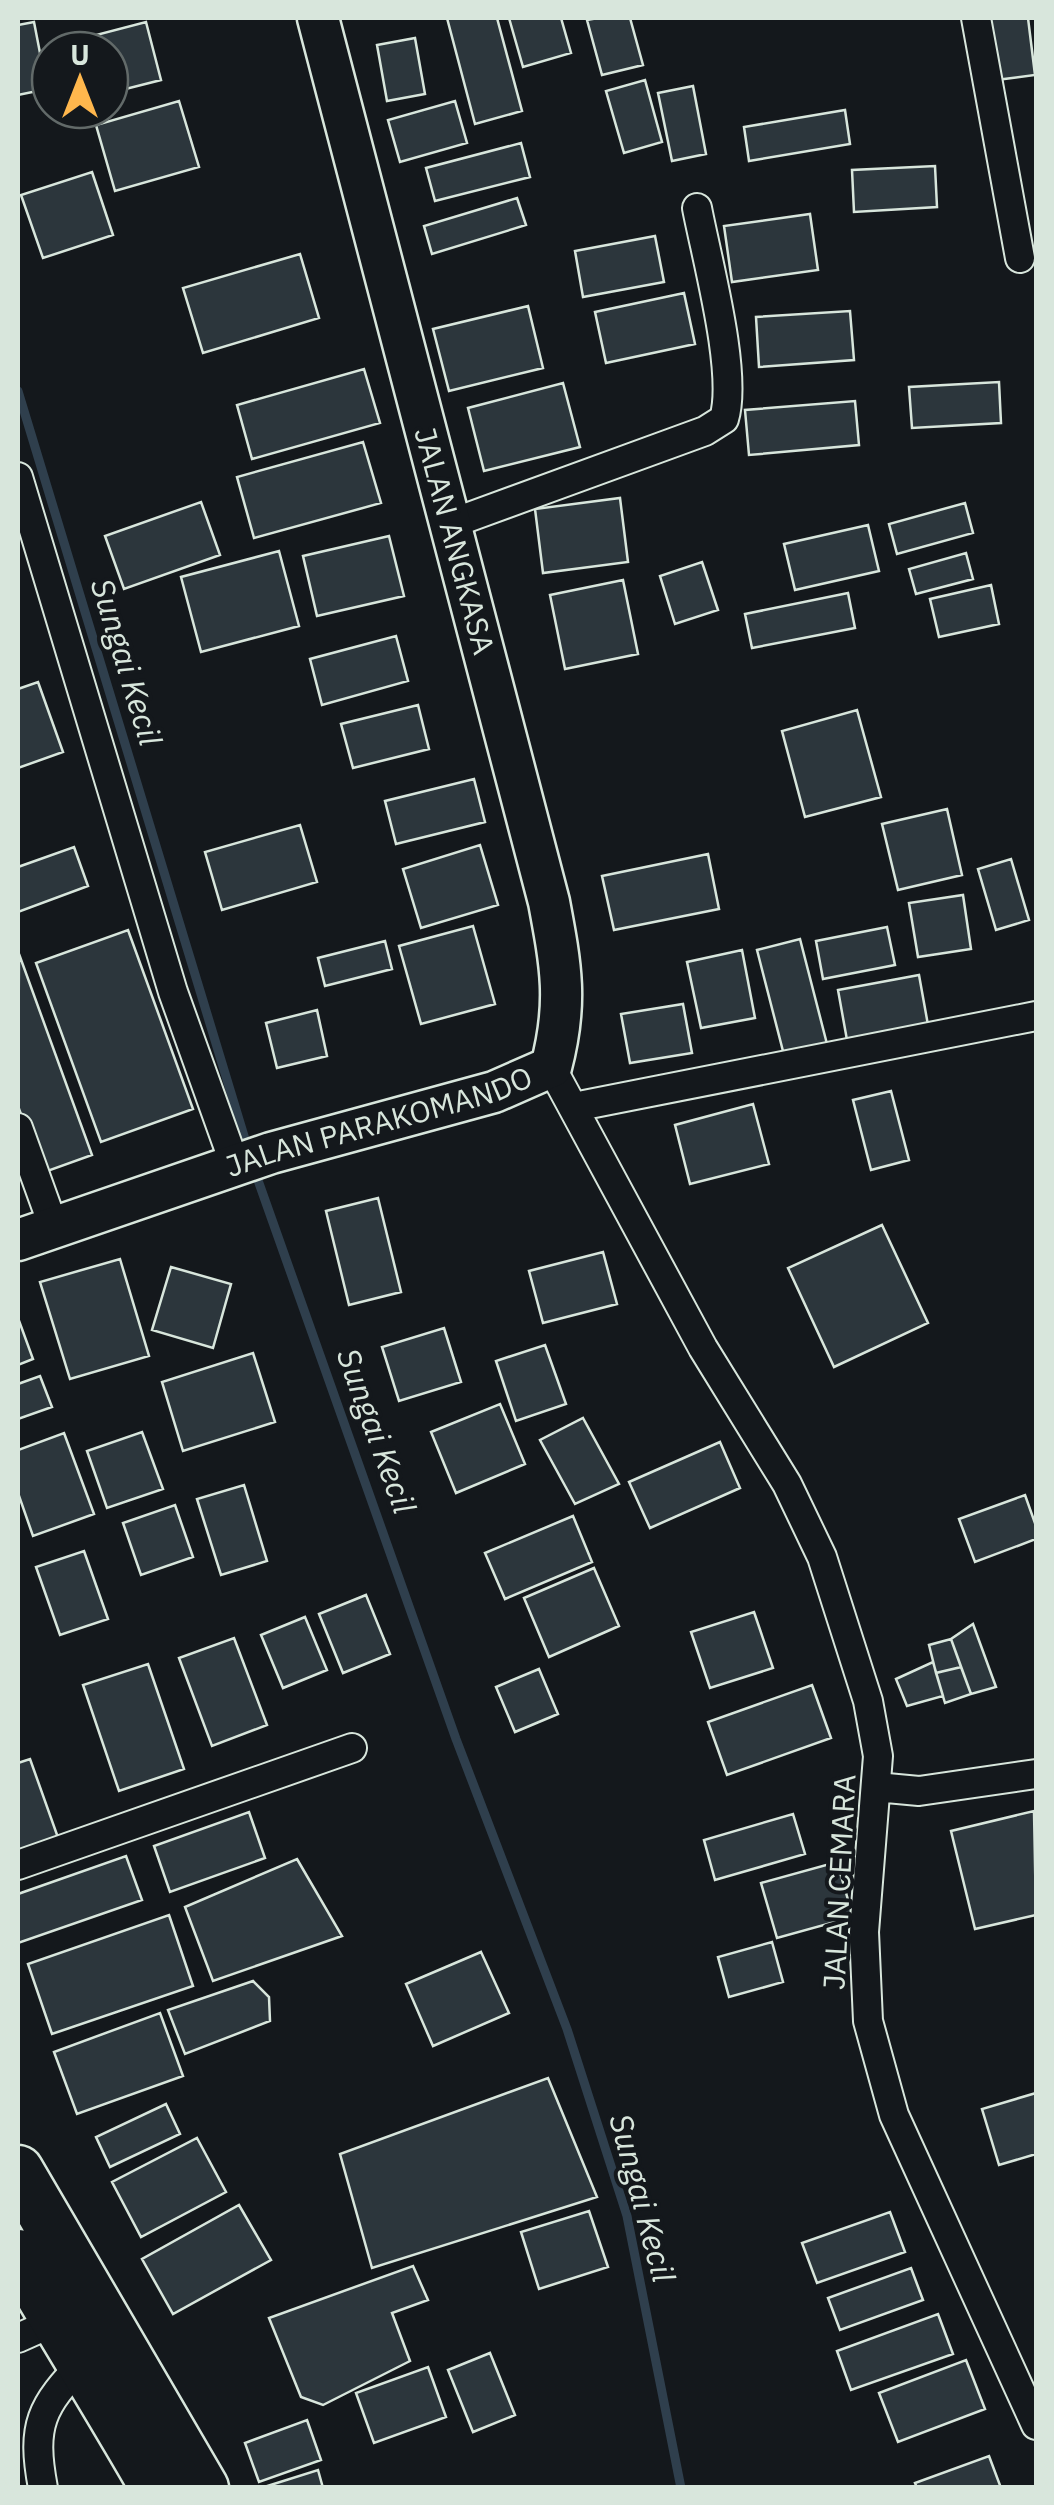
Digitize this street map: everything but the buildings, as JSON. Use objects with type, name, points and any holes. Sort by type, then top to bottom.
[{"type":"highway","points":[[18,2170],[204,2488]]},
{"type":"highway","points":[[18,2255],[37,2330],[84,2362],[156,2488]]},
{"type":"street","name":"JALAN ANGKASA","points":[[318,18],[548,902],[564,987],[561,1029],[551,1067]]},
{"type":"street","points":[[976,18],[1020,258]]},
{"type":"street","points":[[450,524],[705,430],[724,419],[730,400],[727,364],[697,208]]},
{"type":"street","points":[[18,477],[173,992],[250,1160]]},
{"type":"street","points":[[574,1107],[1036,1016]]},
{"type":"street","name":"JALAN PARAKOMANDO","points":[[35,1233],[250,1160],[494,1092],[551,1067],[702,1348]]},
{"type":"street","points":[[18,1128],[35,1233]]},
{"type":"street","name":"JALAN CEMARA","points":[[702,1348],[786,1484],[822,1557],[868,1701],[878,1756],[864,1932],[868,2021],[894,2115],[1028,2382],[1036,2425]]},
{"type":"street","points":[[18,1865],[352,1748]]},
{"type":"street","points":[[876,1786],[918,1791],[1036,1774]]},
{"type":"street","points":[[43,2488],[38,2442],[43,2418],[51,2396],[84,2362]]},
{"type":"waterway","name":"Sungai Kecil","points":[[18,391],[248,1149]]},
{"type":"waterway","name":"Sungai Kecil","points":[[254,1169],[456,1739],[567,2029],[627,2216],[681,2488]]}]
